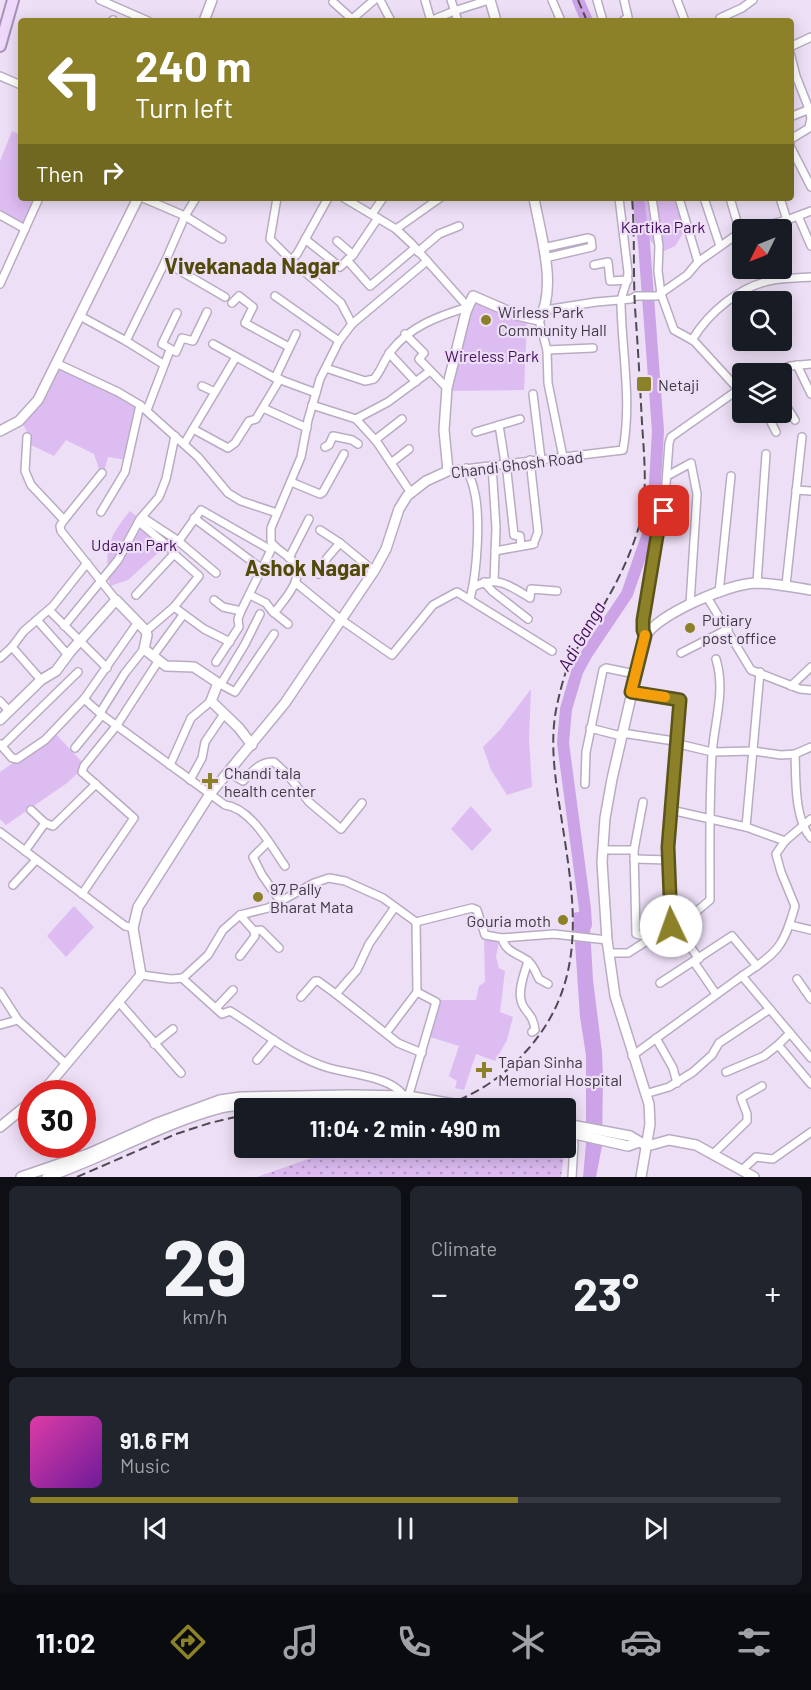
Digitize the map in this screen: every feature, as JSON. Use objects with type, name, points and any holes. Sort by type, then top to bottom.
[{"type":"main road","points":[[0,46],[3,20],[13,0]]},
{"type":"street","points":[[100,0],[141,18]]},
{"type":"street","points":[[353,18],[374,0]]},
{"type":"street","points":[[380,0],[389,18]]},
{"type":"street","points":[[425,0],[430,18]]},
{"type":"street","points":[[451,0],[457,18]]},
{"type":"street","points":[[438,18],[489,0],[495,18]]},
{"type":"street","points":[[552,0],[560,18]]},
{"type":"street","points":[[597,0],[602,18]]},
{"type":"street","points":[[624,0],[628,14],[627,18]]},
{"type":"street","points":[[677,0],[684,18]]},
{"type":"street","points":[[720,18],[753,0]]},
{"type":"street","points":[[205,18],[210,1]]},
{"type":"street","points":[[333,2],[349,18]]},
{"type":"street","points":[[794,45],[811,37]]},
{"type":"street","points":[[794,68],[810,109],[811,118],[809,128],[794,137]]},
{"type":"street","points":[[0,76],[18,84]]},
{"type":"street","points":[[794,115],[810,109]]},
{"type":"street","points":[[794,153],[810,183]]},
{"type":"street","points":[[0,284],[4,267],[38,201]]},
{"type":"street","points":[[0,431],[19,421],[38,400],[137,201]]},
{"type":"street","points":[[149,201],[185,216],[222,239]]},
{"type":"street","points":[[160,206],[163,201]]},
{"type":"street","points":[[126,341],[194,201]]},
{"type":"street","points":[[276,201],[270,239],[341,303],[352,324]]},
{"type":"street","points":[[291,260],[297,254],[326,201]]},
{"type":"street","points":[[349,201],[396,229],[468,307]]},
{"type":"street","points":[[305,239],[340,267],[350,257],[382,201]]},
{"type":"street","points":[[396,229],[434,201]]},
{"type":"street","points":[[535,201],[544,253],[548,296],[545,310],[539,320],[547,350],[548,383],[563,457]]},
{"type":"street","points":[[620,201],[626,240],[628,280],[621,301]]},
{"type":"street","points":[[652,201],[660,246],[659,295],[674,330],[693,340],[732,380]]},
{"type":"street","points":[[680,201],[698,262]]},
{"type":"street","points":[[705,201],[720,246]]},
{"type":"street","points":[[731,201],[737,219]]},
{"type":"street","points":[[781,201],[787,219]]},
{"type":"street","points":[[790,219],[811,211]]},
{"type":"street","points":[[0,215],[25,229]]},
{"type":"street","points":[[798,216],[811,246]]},
{"type":"street","points":[[337,241],[370,286],[439,234],[459,225]]},
{"type":"street","points":[[545,310],[597,302],[621,301],[636,296],[659,295],[732,237]]},
{"type":"street","points":[[588,238],[591,239],[590,249],[544,253],[588,238]]},
{"type":"street","points":[[216,662],[239,627],[238,619],[241,611],[272,547],[271,528],[301,457],[312,405],[339,341],[352,324],[427,261]]},
{"type":"street","points":[[165,262],[225,297]]},
{"type":"street","points":[[594,265],[608,262],[610,281],[628,280]]},
{"type":"street","points":[[693,340],[708,318],[735,295],[772,280],[811,278]]},
{"type":"street","points":[[232,303],[239,296],[246,301],[253,307],[245,323],[289,348]]},
{"type":"street","points":[[275,296],[339,341]]},
{"type":"street","points":[[448,471],[444,430],[447,388],[468,307],[473,296],[517,315],[539,320]]},
{"type":"street","name":"Chandi Ghosh Road","points":[[133,928],[138,907],[210,794],[285,703],[374,571],[386,549],[399,509],[411,493],[448,471],[622,450],[627,424],[627,397],[621,301]]},
{"type":"street","points":[[326,368],[365,381],[374,380],[389,353],[405,334],[430,320],[468,307]]},
{"type":"street","points":[[177,313],[162,344],[176,352],[182,338],[193,341],[207,312]]},
{"type":"street","points":[[80,316],[163,364]]},
{"type":"street","points":[[193,429],[228,448],[235,443],[249,421],[256,420],[263,408],[296,334]]},
{"type":"street","points":[[405,334],[424,353],[419,359],[447,388]]},
{"type":"street","points":[[213,344],[278,378],[316,393]]},
{"type":"street","points":[[547,350],[593,348]]},
{"type":"street","points":[[147,410],[170,350]]},
{"type":"street","points":[[389,353],[416,382]]},
{"type":"street","points":[[184,444],[236,357]]},
{"type":"street","points":[[56,363],[140,405],[184,444],[208,468],[228,493],[240,501],[277,513]]},
{"type":"street","points":[[792,367],[811,364]]},
{"type":"street","points":[[797,365],[811,394]]},
{"type":"street","points":[[356,419],[388,402],[430,371]]},
{"type":"street","points":[[202,386],[215,392]]},
{"type":"street","points":[[533,394],[541,459]]},
{"type":"street","points":[[645,636],[643,620],[657,536],[664,511],[671,437],[732,394]]},
{"type":"street","points":[[101,512],[125,471],[140,405]]},
{"type":"street","points":[[312,405],[356,419],[375,440],[411,493]]},
{"type":"street","points":[[263,408],[307,428]]},
{"type":"street","points":[[792,415],[795,420]]},
{"type":"street","points":[[375,440],[402,419]]},
{"type":"street","points":[[476,432],[520,419]]},
{"type":"street","points":[[772,423],[776,432]]},
{"type":"street","points":[[499,424],[514,535],[520,536],[521,546]]},
{"type":"street","points":[[64,626],[118,561],[140,520],[159,497],[166,479],[175,436]]},
{"type":"street","points":[[325,447],[329,445],[333,436],[358,444]]},
{"type":"street","points":[[27,437],[25,471],[31,485],[64,520]]},
{"type":"street","points":[[786,585],[802,438]]},
{"type":"street","points":[[391,463],[409,449]]},
{"type":"street","points":[[291,482],[320,494],[326,488],[344,454]]},
{"type":"street","points":[[757,583],[766,454]]},
{"type":"street","points":[[495,551],[535,542],[538,532],[530,460]]},
{"type":"street","points":[[667,476],[691,464],[697,494],[690,604]]},
{"type":"street","points":[[492,465],[496,528],[494,581]]},
{"type":"street","points":[[466,468],[475,492],[477,546],[470,599]]},
{"type":"street","points":[[75,748],[101,714],[125,673],[144,649],[147,635],[61,531],[60,526],[64,520],[102,473]]},
{"type":"street","points":[[719,593],[731,476]]},
{"type":"street","points":[[796,490],[811,491]]},
{"type":"street","points":[[178,542],[201,510],[289,558],[297,568],[296,582],[274,613]]},
{"type":"street","points":[[195,518],[262,569]]},
{"type":"street","points":[[289,558],[309,519]]},
{"type":"street","points":[[140,520],[178,542],[216,573]]},
{"type":"street","points":[[140,520],[199,576],[174,607],[146,631]]},
{"type":"street","points":[[320,530],[374,571]]},
{"type":"street","points":[[319,574],[327,558],[340,543]]},
{"type":"street","points":[[136,596],[174,554]]},
{"type":"street","points":[[0,658],[24,631],[49,610],[87,563]]},
{"type":"street","points":[[473,587],[494,581],[506,584],[530,598],[531,589],[557,591]]},
{"type":"street","points":[[296,582],[340,619],[392,655],[433,605],[457,592],[552,651]]},
{"type":"street","points":[[484,582],[528,619]]},
{"type":"street","points":[[641,1177],[642,1143],[650,1124],[649,1104],[632,1056],[615,996],[607,940],[603,850],[607,808],[621,735],[645,636],[651,627],[690,604],[734,586],[757,583],[811,590]]},
{"type":"street","points":[[250,595],[266,603],[288,624]]},
{"type":"street","points":[[707,597],[751,670],[791,686],[811,690]]},
{"type":"street","points":[[0,720],[41,680],[56,671],[116,600]]},
{"type":"street","points":[[214,600],[223,607],[241,611]]},
{"type":"street","points":[[174,607],[204,629],[230,642]]},
{"type":"street","points":[[49,610],[107,668]]},
{"type":"street","points":[[170,765],[191,718],[211,701],[219,683],[246,644],[260,614]]},
{"type":"street","points":[[82,894],[134,818],[82,771],[117,725],[183,615]]},
{"type":"street","points":[[37,620],[68,655]]},
{"type":"street","points":[[78,672],[1,745],[12,758],[17,759],[45,740],[84,699],[138,622]]},
{"type":"street","points":[[681,653],[728,629]]},
{"type":"street","points":[[144,649],[172,667],[180,665],[194,667],[235,692],[274,634]]},
{"type":"street","points":[[12,647],[41,680]]},
{"type":"street","points":[[609,953],[628,953],[675,923],[691,916],[710,900],[708,819],[712,752],[721,678],[716,659]]},
{"type":"street","points":[[791,686],[811,667]]},
{"type":"street","points":[[585,784],[585,761],[590,728],[604,669],[635,674]]},
{"type":"street","points":[[746,827],[760,672]]},
{"type":"street","points":[[631,692],[680,700],[671,810],[670,896],[675,923],[716,994]]},
{"type":"street","points":[[84,699],[225,805],[237,808],[255,823],[285,866]]},
{"type":"street","points":[[0,701],[9,711]]},
{"type":"street","points":[[211,701],[239,728],[252,745]]},
{"type":"street","points":[[190,780],[202,758],[205,742],[224,714]]},
{"type":"street","points":[[590,728],[621,735],[676,742],[712,752],[753,751],[781,755],[795,754],[811,747]]},
{"type":"street","points":[[795,754],[797,797],[806,832],[811,838]]},
{"type":"street","points":[[228,772],[243,782],[257,767],[266,762],[274,762],[287,774],[309,802],[341,829],[362,803]]},
{"type":"street","points":[[31,810],[45,823],[53,826],[96,784]]},
{"type":"street","points":[[643,802],[634,850],[636,934],[651,938]]},
{"type":"street","points":[[671,810],[746,827],[785,841]]},
{"type":"street","points":[[632,1056],[770,957],[783,941],[795,906],[776,854],[785,841],[811,819]]},
{"type":"street","points":[[25,851],[45,823]]},
{"type":"street","points":[[0,832],[125,926],[133,928],[141,975]]},
{"type":"street","points":[[268,843],[253,857],[262,875],[281,902]]},
{"type":"street","points":[[603,850],[634,850]]},
{"type":"street","points":[[634,859],[669,860]]},
{"type":"street","points":[[13,885],[36,860]]},
{"type":"street","points":[[141,975],[171,979],[182,978],[208,955],[223,930],[240,915],[268,908],[314,883],[329,878],[345,881],[383,898],[416,922],[472,908],[477,910],[485,935],[502,938],[554,934],[607,940]]},
{"type":"street","points":[[336,993],[357,970],[369,944],[395,907]]},
{"type":"street","points":[[240,915],[254,931],[255,936],[240,956]]},
{"type":"street","points":[[386,1033],[417,992],[416,922]]},
{"type":"street","points":[[790,925],[811,930]]},
{"type":"street","points":[[254,931],[261,930],[279,948]]},
{"type":"street","points":[[660,983],[732,936],[757,966]]},
{"type":"street","points":[[502,938],[504,945],[512,953],[528,961],[535,969],[539,979],[548,984]]},
{"type":"street","points":[[528,961],[520,992],[521,1001],[534,1018],[535,1030],[532,1032]]},
{"type":"street","points":[[52,1080],[141,975]]},
{"type":"street","points":[[742,976],[790,1032],[808,1048],[811,1058]]},
{"type":"street","points":[[182,978],[222,1014],[230,1011],[303,1058],[327,1067],[389,1083],[401,1091],[405,1098]]},
{"type":"street","points":[[797,979],[811,999]]},
{"type":"street","points":[[301,997],[315,981],[318,981],[398,1043],[422,1053]]},
{"type":"street","points":[[216,1008],[233,990]]},
{"type":"street","points":[[0,992],[3,1002],[18,1020],[65,1063]]},
{"type":"street","points":[[406,1098],[436,1002],[417,992]]},
{"type":"street","points":[[118,1001],[181,1073]]},
{"type":"street","points":[[645,1094],[677,1083],[712,1055],[719,1043],[770,1009]]},
{"type":"street","points":[[0,1025],[18,1020]]},
{"type":"street","points":[[154,1044],[173,1029]]},
{"type":"street","points":[[726,1072],[764,1056],[790,1032]]},
{"type":"street","points":[[656,1038],[673,1068],[677,1083]]},
{"type":"street","points":[[257,1060],[274,1040]]},
{"type":"street","points":[[778,1045],[811,1084]]},
{"type":"street","points":[[712,1154],[747,1121],[741,1098],[762,1086]]},
{"type":"street","points":[[21,1177],[99,1150],[154,1124],[220,1100],[241,1097],[350,1095],[392,1098]]},
{"type":"street","points":[[47,1177],[96,1159],[166,1126],[223,1108],[234,1107]]},
{"type":"street","points":[[0,1127],[18,1112]]},
{"type":"street","points":[[576,1127],[619,1139]]},
{"type":"street","points":[[742,1170],[754,1158],[769,1160],[778,1157],[811,1132]]},
{"type":"street","points":[[576,1136],[619,1139],[630,1136],[651,1145],[669,1140],[680,1140],[696,1144],[754,1177]]},
{"type":"street","points":[[572,1177],[573,1158]]},
{"type":"green space","points":[[12,131],[18,134],[18,201],[35,201],[24,225],[0,214],[0,161]]},
{"type":"green space","name":"Kartika Park","points":[[640,201],[676,201],[685,230],[675,246],[662,252],[645,236]]},
{"type":"green space","name":"Wireless Park","points":[[474,299],[527,320],[524,390],[448,391]]},
{"type":"green space","points":[[57,363],[138,406],[126,460],[108,457],[104,472],[99,469],[94,454],[66,440],[54,456],[29,444],[22,422]]},
{"type":"green space","name":"Udayan Park","points":[[130,511],[170,542],[128,580],[110,586],[107,563],[109,546],[116,529]]},
{"type":"green space","points":[[531,689],[529,738],[532,787],[507,795],[491,770],[483,747],[499,731]]},
{"type":"green space","points":[[54,732],[82,762],[80,771],[67,783],[6,825],[0,819],[0,772]]},
{"type":"green space","points":[[471,806],[492,830],[472,851],[451,829]]},
{"type":"green space","points":[[74,906],[94,927],[66,957],[47,936]]},
{"type":"green space","points":[[484,937],[499,941],[496,957],[499,968],[505,971],[500,1012],[513,1017],[507,1040],[495,1061],[476,1054],[464,1090],[455,1088],[457,1081],[449,1076],[459,1046],[430,1037],[440,1000],[476,1000],[479,986],[485,982]]},
{"type":"green space","points":[[311,1158],[564,1158],[561,1177],[257,1177]]},
{"type":"shaded area","points":[[589,910],[593,980],[603,1078],[602,1146],[596,1177],[583,1177],[586,1144],[586,1055],[580,1017],[573,913]]},
{"type":"waterway","name":"Adi Ganga","points":[[578,0],[586,18]]},
{"type":"waterway","name":"Adi Ganga","points":[[586,925],[563,743],[566,709],[577,672],[586,655],[627,594],[649,531],[654,500],[658,431],[644,243],[638,201]]},
{"type":"railway","points":[[578,0],[586,18]]},
{"type":"railway","points":[[462,1098],[497,1078],[529,1048],[549,1021],[562,992],[569,963],[573,934],[572,903],[556,785],[554,722],[569,662],[621,573],[640,523],[644,500],[632,201]]},
{"type":"railway","points":[[77,1177],[176,1134],[234,1117]]},
{"type":"slow traffic","points":[[645,635],[631,692],[665,697]]},
{"type":"place","name":"Wirless Park Community Hall","points":[[486,320]]},
{"type":"place","name":"Netaji","points":[[644,384]]},
{"type":"place","name":"Putiary post office","points":[[690,628]]},
{"type":"place","name":"Chandi tala health center","points":[[210,781]]},
{"type":"place","name":"97 Pally Bharat Mata","points":[[258,897]]},
{"type":"place","name":"Gouria moth","points":[[563,920]]},
{"type":"place","name":"Tapan Sinha Memorial Hospital","points":[[484,1070]]},
{"type":"district","name":"Vivekanada Nagar","points":[[252,265]]},
{"type":"district","name":"Ashok Nagar","points":[[307,567]]},
{"type":"route","points":[[664,511],[657,536],[643,620],[645,636],[631,692],[680,700],[668,847],[670,896],[675,923],[671,926]]}]
